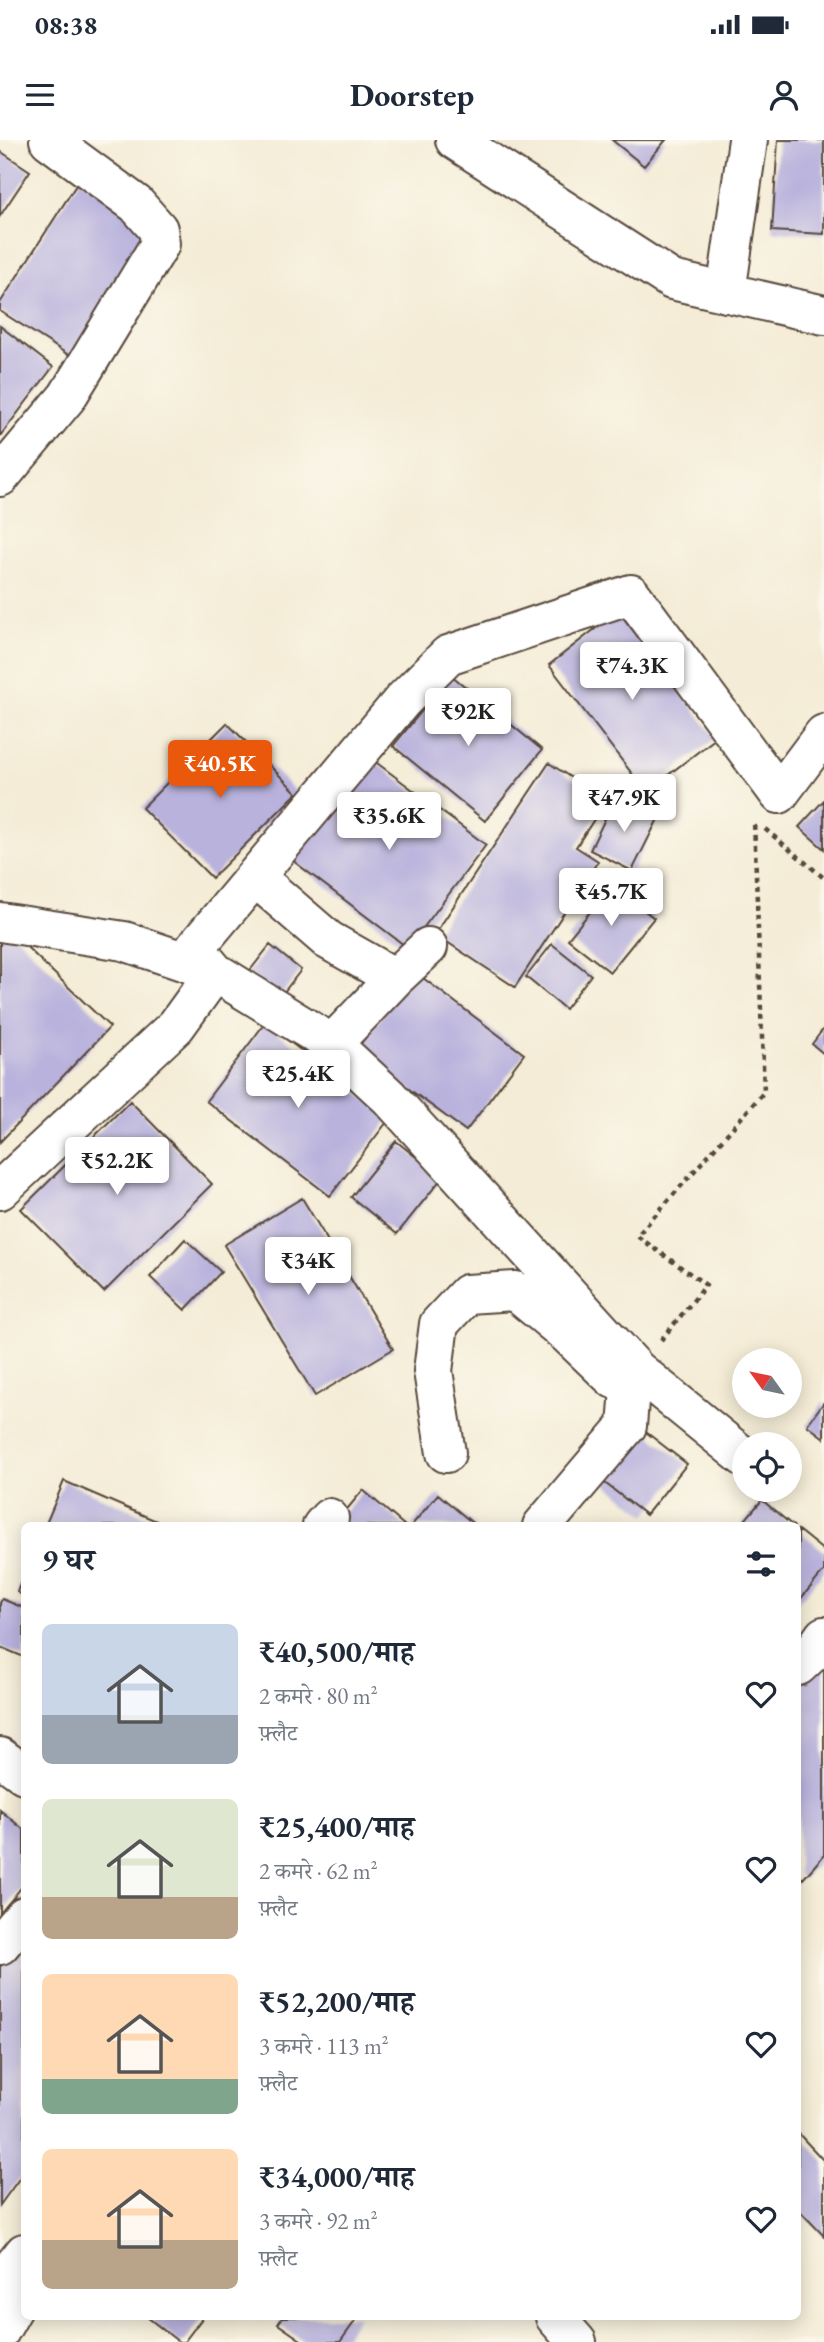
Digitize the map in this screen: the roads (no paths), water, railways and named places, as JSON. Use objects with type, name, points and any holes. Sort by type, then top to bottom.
[{"type":"street","points":[[0,477],[67,397],[160,244],[158,229],[136,204],[49,140]]},
{"type":"street","points":[[455,140],[672,280],[824,315]]},
{"type":"street","points":[[726,293],[748,140]]},
{"type":"street","points":[[215,972],[195,948],[402,701],[448,655],[631,594],[766,807],[824,734]]},
{"type":"street","points":[[255,877],[328,940],[394,978]]},
{"type":"street","points":[[0,922],[124,941],[215,972],[332,1044],[389,1097],[634,1382],[627,1426],[545,1522]]},
{"type":"street","points":[[332,1044],[394,978],[428,947]]},
{"type":"street","points":[[0,1190],[176,1026],[215,972]]},
{"type":"street","points":[[446,1453],[433,1371],[439,1325],[467,1294],[514,1291],[567,1335],[732,1449]]},
{"type":"street","points":[[801,1663],[824,1636]]},
{"type":"street","points":[[0,1757],[21,1772]]},
{"type":"street","points":[[0,1945],[21,1920]]},
{"type":"street","points":[[0,2283],[21,2257]]},
{"type":"street","points":[[0,2331],[21,2294]]},
{"type":"street","points":[[558,2320],[577,2342]]}]
